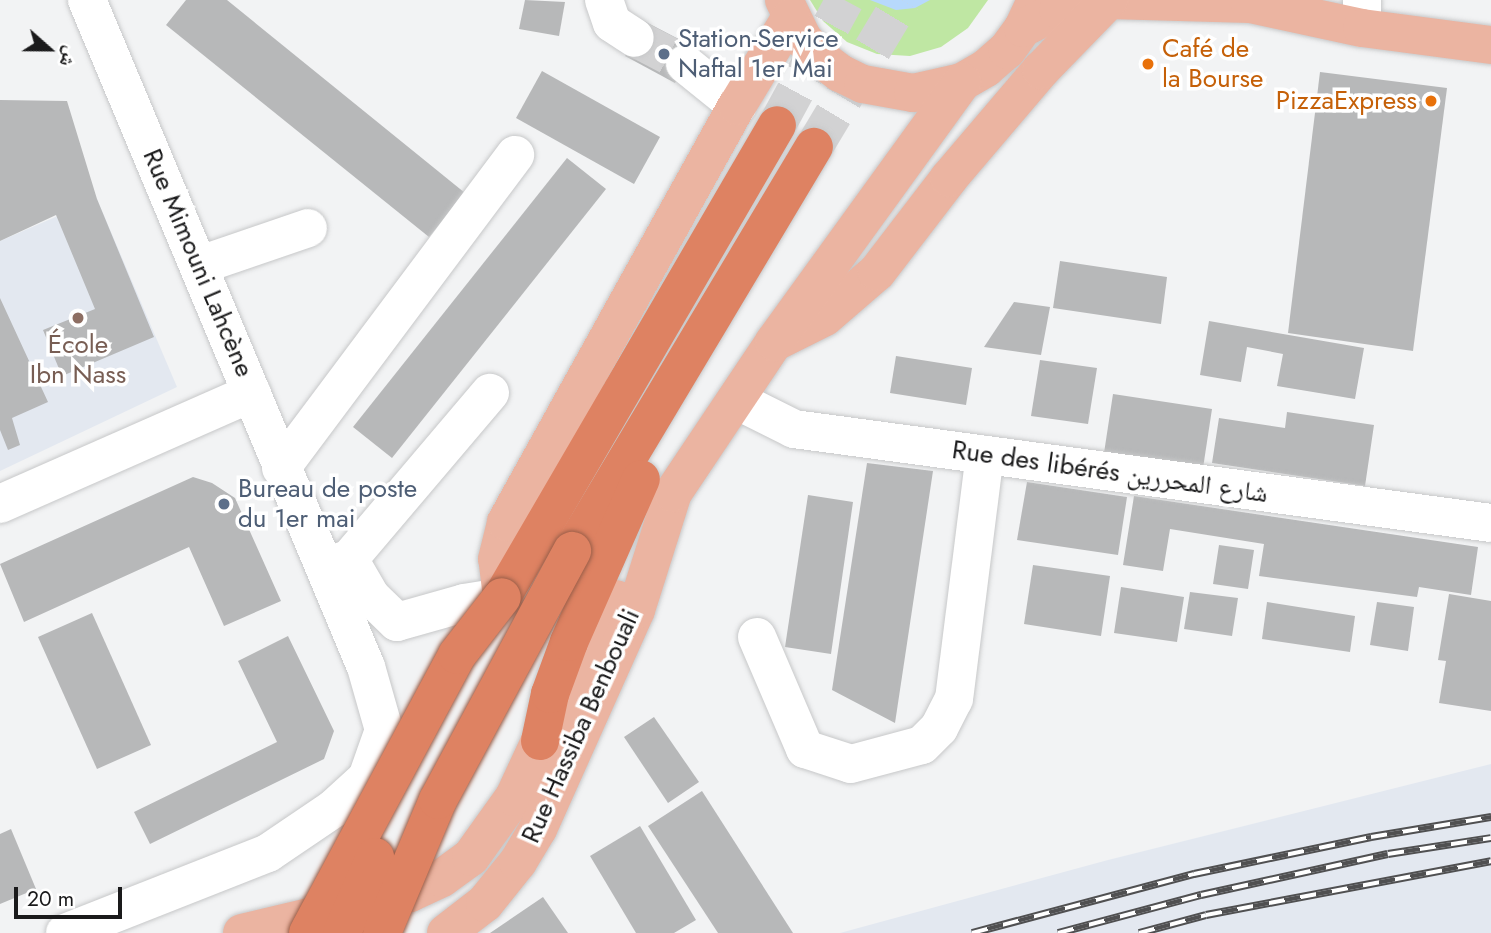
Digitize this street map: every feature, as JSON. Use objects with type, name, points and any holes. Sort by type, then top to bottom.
[{"type":"highway","points":[[342,933],[365,878],[502,597],[777,125]]},
{"type":"highway","points":[[382,933],[438,800],[572,551],[814,147]]},
{"type":"highway","points":[[540,741],[550,694],[569,642],[625,510],[680,396],[703,329]]},
{"type":"highway","points":[[308,933],[457,655],[502,597]]},
{"type":"main road","points":[[774,342],[825,317],[877,272],[949,178],[1041,69],[1109,0]]},
{"type":"main road","points":[[784,5],[803,39],[820,58],[863,84],[887,91],[913,93],[962,82],[986,68],[1007,50],[1029,14],[1109,0],[1246,1],[1362,14],[1491,45]]},
{"type":"main road","points":[[502,597],[497,559],[506,522],[737,106],[784,5]]},
{"type":"main road","name":"Rue Hassiba Benbouali","points":[[242,933],[410,892],[442,878],[471,857],[514,797],[540,741],[673,493],[774,342],[962,82]]},
{"type":"main road","name":"Rue Hassiba Benbouali","points":[[446,933],[485,903],[518,862],[538,829],[636,610],[673,493]]},
{"type":"street","name":"Rue Mimouni Lahcène","points":[[87,0],[200,265],[281,468],[307,526],[337,563]]},
{"type":"street","points":[[604,0],[612,23],[635,38]]},
{"type":"street","points":[[685,64],[737,106]]},
{"type":"street","points":[[281,468],[515,155]]},
{"type":"street","points":[[200,265],[308,228]]},
{"type":"street","points":[[0,503],[252,393]]},
{"type":"street","points":[[337,563],[490,393]]},
{"type":"street","name":"Rue des libérés شارع المحررين","points":[[736,400],[794,429],[1491,523]]},
{"type":"street","points":[[757,637],[806,749],[851,764],[922,745],[939,728],[954,699],[985,455]]},
{"type":"street","points":[[337,563],[397,622],[464,603],[502,597]]},
{"type":"street","points":[[65,933],[268,853],[333,809],[367,778],[384,730],[337,563]]},
{"type":"shaded area","name":"École Ibn Nass","points":[[97,199],[177,387],[0,471],[0,241]]},
{"type":"shaded area","points":[[1491,764],[1491,933],[840,933],[1108,860]]},
{"type":"green space","points":[[810,0],[988,0],[968,28],[941,47],[910,56],[877,54],[847,42],[823,21]]},
{"type":"water","points":[[870,0],[930,0],[915,8],[896,10]]},
{"type":"building","points":[[186,0],[227,0],[465,193],[429,237],[166,25]]},
{"type":"building","points":[[525,0],[565,2],[559,36],[519,29]]},
{"type":"building","points":[[644,21],[694,47],[675,83],[625,56]]},
{"type":"building","points":[[542,71],[660,137],[634,184],[516,118]]},
{"type":"building","points":[[1320,72],[1447,88],[1413,351],[1288,333]]},
{"type":"building","points":[[0,100],[67,101],[97,199],[154,337],[62,376],[43,330],[95,309],[56,215],[0,241]]},
{"type":"building","points":[[567,158],[606,189],[392,458],[353,427]]},
{"type":"building","points":[[1060,261],[1167,277],[1161,324],[1053,308]]},
{"type":"building","points":[[0,298],[48,402],[12,418],[20,445],[8,450],[0,430]]},
{"type":"building","points":[[1014,302],[1050,307],[1041,355],[984,347]]},
{"type":"building","points":[[1209,321],[1364,348],[1355,399],[1277,386],[1283,354],[1247,347],[1241,382],[1200,375]]},
{"type":"building","points":[[896,356],[972,368],[966,405],[890,393]]},
{"type":"building","points":[[1040,360],[1097,368],[1088,424],[1031,416]]},
{"type":"building","points":[[1113,394],[1212,409],[1203,468],[1104,453]]},
{"type":"building","points":[[1287,412],[1374,425],[1365,486],[1212,463],[1219,418],[1285,428]]},
{"type":"building","points":[[867,463],[933,471],[895,723],[832,690]]},
{"type":"building","points":[[193,477],[212,483],[235,498],[281,601],[224,626],[189,547],[24,622],[0,564]]},
{"type":"building","points":[[1027,482],[1127,497],[1118,555],[1017,540]]},
{"type":"building","points":[[808,495],[853,502],[831,654],[785,647]]},
{"type":"building","points":[[1134,496],[1478,547],[1471,595],[1419,587],[1417,597],[1259,576],[1264,544],[1170,529],[1163,571],[1123,565]]},
{"type":"building","points":[[1219,545],[1254,550],[1248,589],[1213,584]]},
{"type":"building","points":[[1033,565],[1110,576],[1101,636],[1024,624]]},
{"type":"building","points":[[1121,587],[1184,597],[1177,642],[1114,633]]},
{"type":"building","points":[[1190,592],[1238,598],[1232,636],[1184,629]]},
{"type":"building","points":[[1449,594],[1491,601],[1491,711],[1439,703],[1446,661],[1438,660]]},
{"type":"building","points":[[1267,602],[1355,616],[1350,652],[1262,639]]},
{"type":"building","points":[[1377,602],[1414,607],[1408,651],[1370,645]]},
{"type":"building","points":[[92,613],[151,745],[97,769],[38,637]]},
{"type":"building","points":[[288,636],[334,731],[324,759],[150,844],[134,812],[277,742],[238,661]]},
{"type":"building","points":[[654,717],[699,782],[668,803],[624,737]]},
{"type":"building","points":[[702,791],[793,933],[718,933],[648,826]]},
{"type":"building","points":[[640,826],[696,920],[674,933],[636,933],[590,856]]},
{"type":"building","points":[[11,829],[36,889],[0,904],[0,834]]},
{"type":"building","points":[[543,897],[568,933],[490,933]]},
{"type":"tunnel","points":[[777,125],[845,0]]},
{"type":"tunnel","points":[[814,147],[902,0]]},
{"type":"tunnel","points":[[635,38],[685,64]]},
{"type":"railway","points":[[972,933],[1194,874],[1371,837],[1491,817]]},
{"type":"railway","points":[[1058,933],[1201,895],[1388,854],[1491,838]]},
{"type":"railway","points":[[1139,933],[1206,915],[1491,861]]},
{"type":"place","name":"Station-Service Naftal 1er Mai","points":[[664,54]]},
{"type":"place","name":"Café de la Bourse","points":[[1148,64]]},
{"type":"place","name":"PizzaExpress","points":[[1431,101]]},
{"type":"place","name":"École Ibn Nass","points":[[78,318]]},
{"type":"place","name":"Bureau de poste du 1er mai","points":[[224,504]]}]
